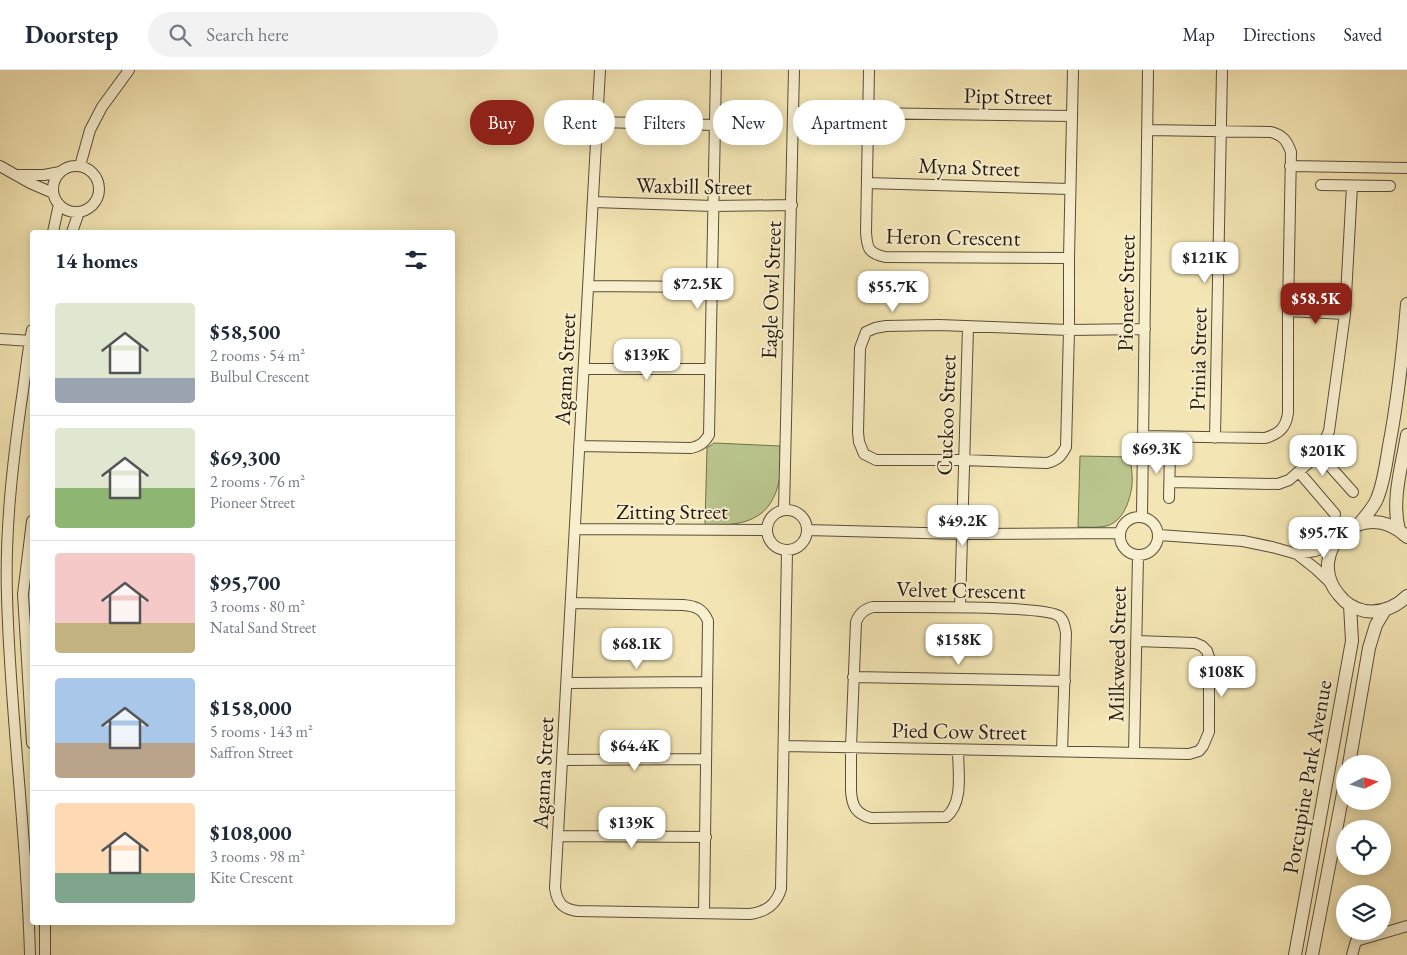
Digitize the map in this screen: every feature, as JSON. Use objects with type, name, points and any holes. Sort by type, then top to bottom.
[{"type":"street","points":[[80,166],[90,130],[102,107],[129,70]]},
{"type":"street","name":"Agama Street","points":[[599,100],[600,70]]},
{"type":"street","points":[[715,100],[716,70]]},
{"type":"street","name":"Eagle Owl Street","points":[[794,70],[794,100]]},
{"type":"street","name":"Heron Crescent","points":[[869,70],[869,100]]},
{"type":"street","points":[[1073,70],[1069,330],[1066,447],[1062,455],[1056,461],[1047,463],[963,460],[876,460],[864,454],[859,442],[858,432],[860,348],[866,332],[886,326],[939,325],[1069,330],[1145,329]]},
{"type":"street","name":"Pioneer Street","points":[[1142,516],[1148,70]]},
{"type":"street","name":"Prinia Street","points":[[1215,438],[1222,70]]},
{"type":"street","name":"Pipt Street","points":[[905,113],[1072,116]]},
{"type":"street","points":[[615,122],[713,125]]},
{"type":"street","points":[[1143,436],[1265,438],[1275,435],[1287,422],[1291,152],[1284,138],[1278,134],[1262,131],[1147,130]]},
{"type":"street","name":"Agama Street","points":[[597,145],[556,894],[562,906],[568,910],[758,913],[772,906],[778,898],[781,889],[787,550]]},
{"type":"street","points":[[579,446],[691,448],[700,446],[709,435],[715,145]]},
{"type":"street","name":"Eagle Owl Street","points":[[784,510],[793,145]]},
{"type":"street","name":"Heron Crescent","points":[[868,145],[867,243],[870,251],[876,255],[1069,258]]},
{"type":"street","points":[[0,166],[53,193]]},
{"type":"street","points":[[80,166],[95,175],[99,190],[94,203],[89,208],[79,212],[68,210],[59,204],[53,193],[53,186],[55,178],[60,172],[67,167],[80,166]]},
{"type":"street","points":[[1290,166],[1407,168]]},
{"type":"street","points":[[17,175],[44,175],[60,172]]},
{"type":"street","name":"Myna Street","points":[[867,182],[1070,189]]},
{"type":"street","points":[[1321,185],[1390,186]]},
{"type":"street","points":[[1170,482],[1278,484],[1289,480],[1319,454],[1329,431],[1345,314],[1352,186]]},
{"type":"street","name":"Waxbill Street","points":[[594,202],[713,206],[792,206]]},
{"type":"street","points":[[53,230],[59,204]]},
{"type":"street","points":[[73,230],[79,212]]},
{"type":"street","points":[[589,286],[711,286]]},
{"type":"street","points":[[1359,524],[1371,509],[1381,486],[1393,425],[1407,304]]},
{"type":"street","points":[[1288,311],[1345,314]]},
{"type":"street","name":"Cuckoo Street","points":[[960,607],[968,327]]},
{"type":"street","points":[[0,339],[30,340]]},
{"type":"street","points":[[30,346],[13,457],[4,594],[29,904],[30,955]]},
{"type":"street","points":[[584,369],[710,369]]},
{"type":"street","points":[[1403,534],[1396,517],[1396,504],[1407,435]]},
{"type":"street","points":[[1311,446],[1354,492]]},
{"type":"street","points":[[1169,498],[1170,452]]},
{"type":"street","points":[[1299,472],[1336,514]]},
{"type":"street","points":[[784,510],[798,514],[806,523],[807,530],[802,543],[797,547],[787,550],[778,548],[772,543],[767,530],[775,514],[784,510]]},
{"type":"street","points":[[1136,516],[1142,516],[1154,523],[1159,535],[1155,548],[1138,556],[1126,550],[1120,539],[1120,532],[1125,522],[1136,516]]},
{"type":"street","points":[[1332,585],[1328,567],[1329,558],[1335,543],[1345,531],[1359,524],[1380,522],[1403,534]]},
{"type":"street","name":"Zitting Street","points":[[576,529],[767,530]]},
{"type":"street","points":[[807,530],[962,534],[1120,532]]},
{"type":"street","points":[[1159,535],[1243,541],[1297,554],[1316,569],[1332,585],[1343,600],[1361,610],[1373,612],[1385,610],[1407,597]]},
{"type":"street","points":[[30,537],[23,594],[30,710]]},
{"type":"street","points":[[1297,554],[1324,549],[1335,543]]},
{"type":"street","name":"Milkweed Street","points":[[1134,753],[1138,556]]},
{"type":"street","points":[[4,594],[23,594]]},
{"type":"street","points":[[571,603],[683,605],[700,609],[705,614],[708,621],[704,913]]},
{"type":"street","name":"Porcupine Park Avenue","points":[[1295,955],[1352,641],[1350,605]]},
{"type":"street","name":"Velvet Crescent","points":[[958,750],[957,797],[955,807],[946,817],[871,818],[861,816],[855,810],[852,802],[851,747],[853,677],[856,622],[859,614],[864,610],[873,608],[960,607],[1042,611],[1059,615],[1063,620],[1066,633],[1062,751]]},
{"type":"street","name":"Porcupine Park Avenue","points":[[1350,755],[1369,648],[1376,625],[1385,610]]},
{"type":"street","name":"Pied Cow Street","points":[[784,746],[1189,754],[1198,751],[1204,746],[1209,732],[1210,666],[1207,651],[1195,643],[1136,642]]},
{"type":"street","points":[[853,677],[1065,681]]},
{"type":"street","points":[[567,683],[707,682]]},
{"type":"street","points":[[563,760],[706,759]]},
{"type":"street","name":"Porcupine Park Avenue","points":[[1312,955],[1340,810]]},
{"type":"street","points":[[559,836],[706,836]]},
{"type":"street","points":[[45,925],[45,955]]},
{"type":"street","points":[[1352,955],[1356,941],[1407,926]]},
{"type":"green space","points":[[714,443],[780,446],[781,473],[776,492],[763,512],[754,518],[732,524],[705,525],[707,448]]},
{"type":"green space","points":[[1080,456],[1130,457],[1132,471],[1131,491],[1125,510],[1112,524],[1099,527],[1078,527]]}]
